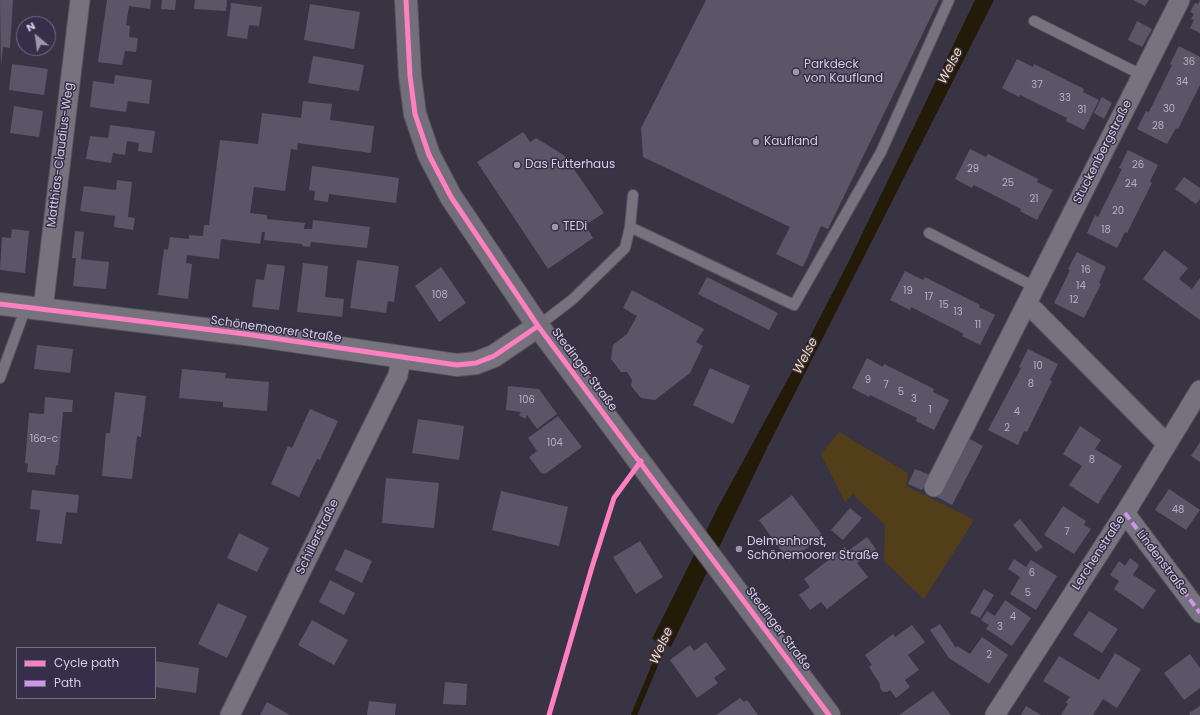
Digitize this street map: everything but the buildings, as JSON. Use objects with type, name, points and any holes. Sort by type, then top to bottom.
[{"type":"main road","name":"Stedinger Straße","points":[[406,0],[410,76],[415,114],[429,155],[451,197],[538,326],[829,715]]},
{"type":"street","name":"Matthias-Claudius-Weg","points":[[35,308],[80,0]]},
{"type":"street","name":"Stuckenbergstraße","points":[[934,487],[1180,0]]},
{"type":"street","points":[[1031,295],[1166,443]]},
{"type":"street","name":"Schönemoorer Straße","points":[[0,304],[245,334],[457,365],[476,363],[494,356],[538,326]]},
{"type":"street","name":"Schillerstraße","points":[[230,715],[398,375],[401,358]]},
{"type":"street","name":"Lerchenstraße","points":[[995,715],[1125,513],[1166,443],[1200,390]]},
{"type":"street","name":"Lindenstraße","points":[[1125,513],[1200,613]]},
{"type":"lane","points":[[630,227],[794,305],[881,152],[949,0]]},
{"type":"lane","points":[[1034,21],[1142,75]]},
{"type":"lane","points":[[538,326],[573,299],[616,259],[625,248],[630,227],[633,195]]},
{"type":"lane","points":[[929,233],[1031,295]]},
{"type":"lane","points":[[0,378],[35,308]]},
{"type":"shaded area","points":[[839,432],[908,473],[906,486],[974,520],[924,599],[884,561],[885,525],[853,494],[845,502],[821,454]]},
{"type":"water","points":[[975,0],[994,0],[766,450],[671,647],[652,639],[717,509],[796,364],[849,261]]},
{"type":"waterway","name":"Welse","points":[[634,715],[667,636]]},
{"type":"marked path","points":[[1125,513],[1200,613]]},
{"type":"cycle path","points":[[406,0],[410,76],[415,114],[429,155],[451,197],[538,326],[829,715]]},
{"type":"cycle path","points":[[0,304],[245,334],[457,365],[476,363],[494,356],[538,326]]},
{"type":"cycle path","points":[[549,715],[592,567],[614,498],[641,461]]},
{"type":"place","name":"Parkdeck von Kaufland","points":[[796,72]]},
{"type":"place","name":"Kaufland","points":[[756,142]]},
{"type":"place","name":"Das Futterhaus","points":[[517,165]]},
{"type":"place","name":"TEDi","points":[[555,227]]},
{"type":"place","name":"Delmenhorst, Schönemoorer Straße","points":[[739,549]]}]
